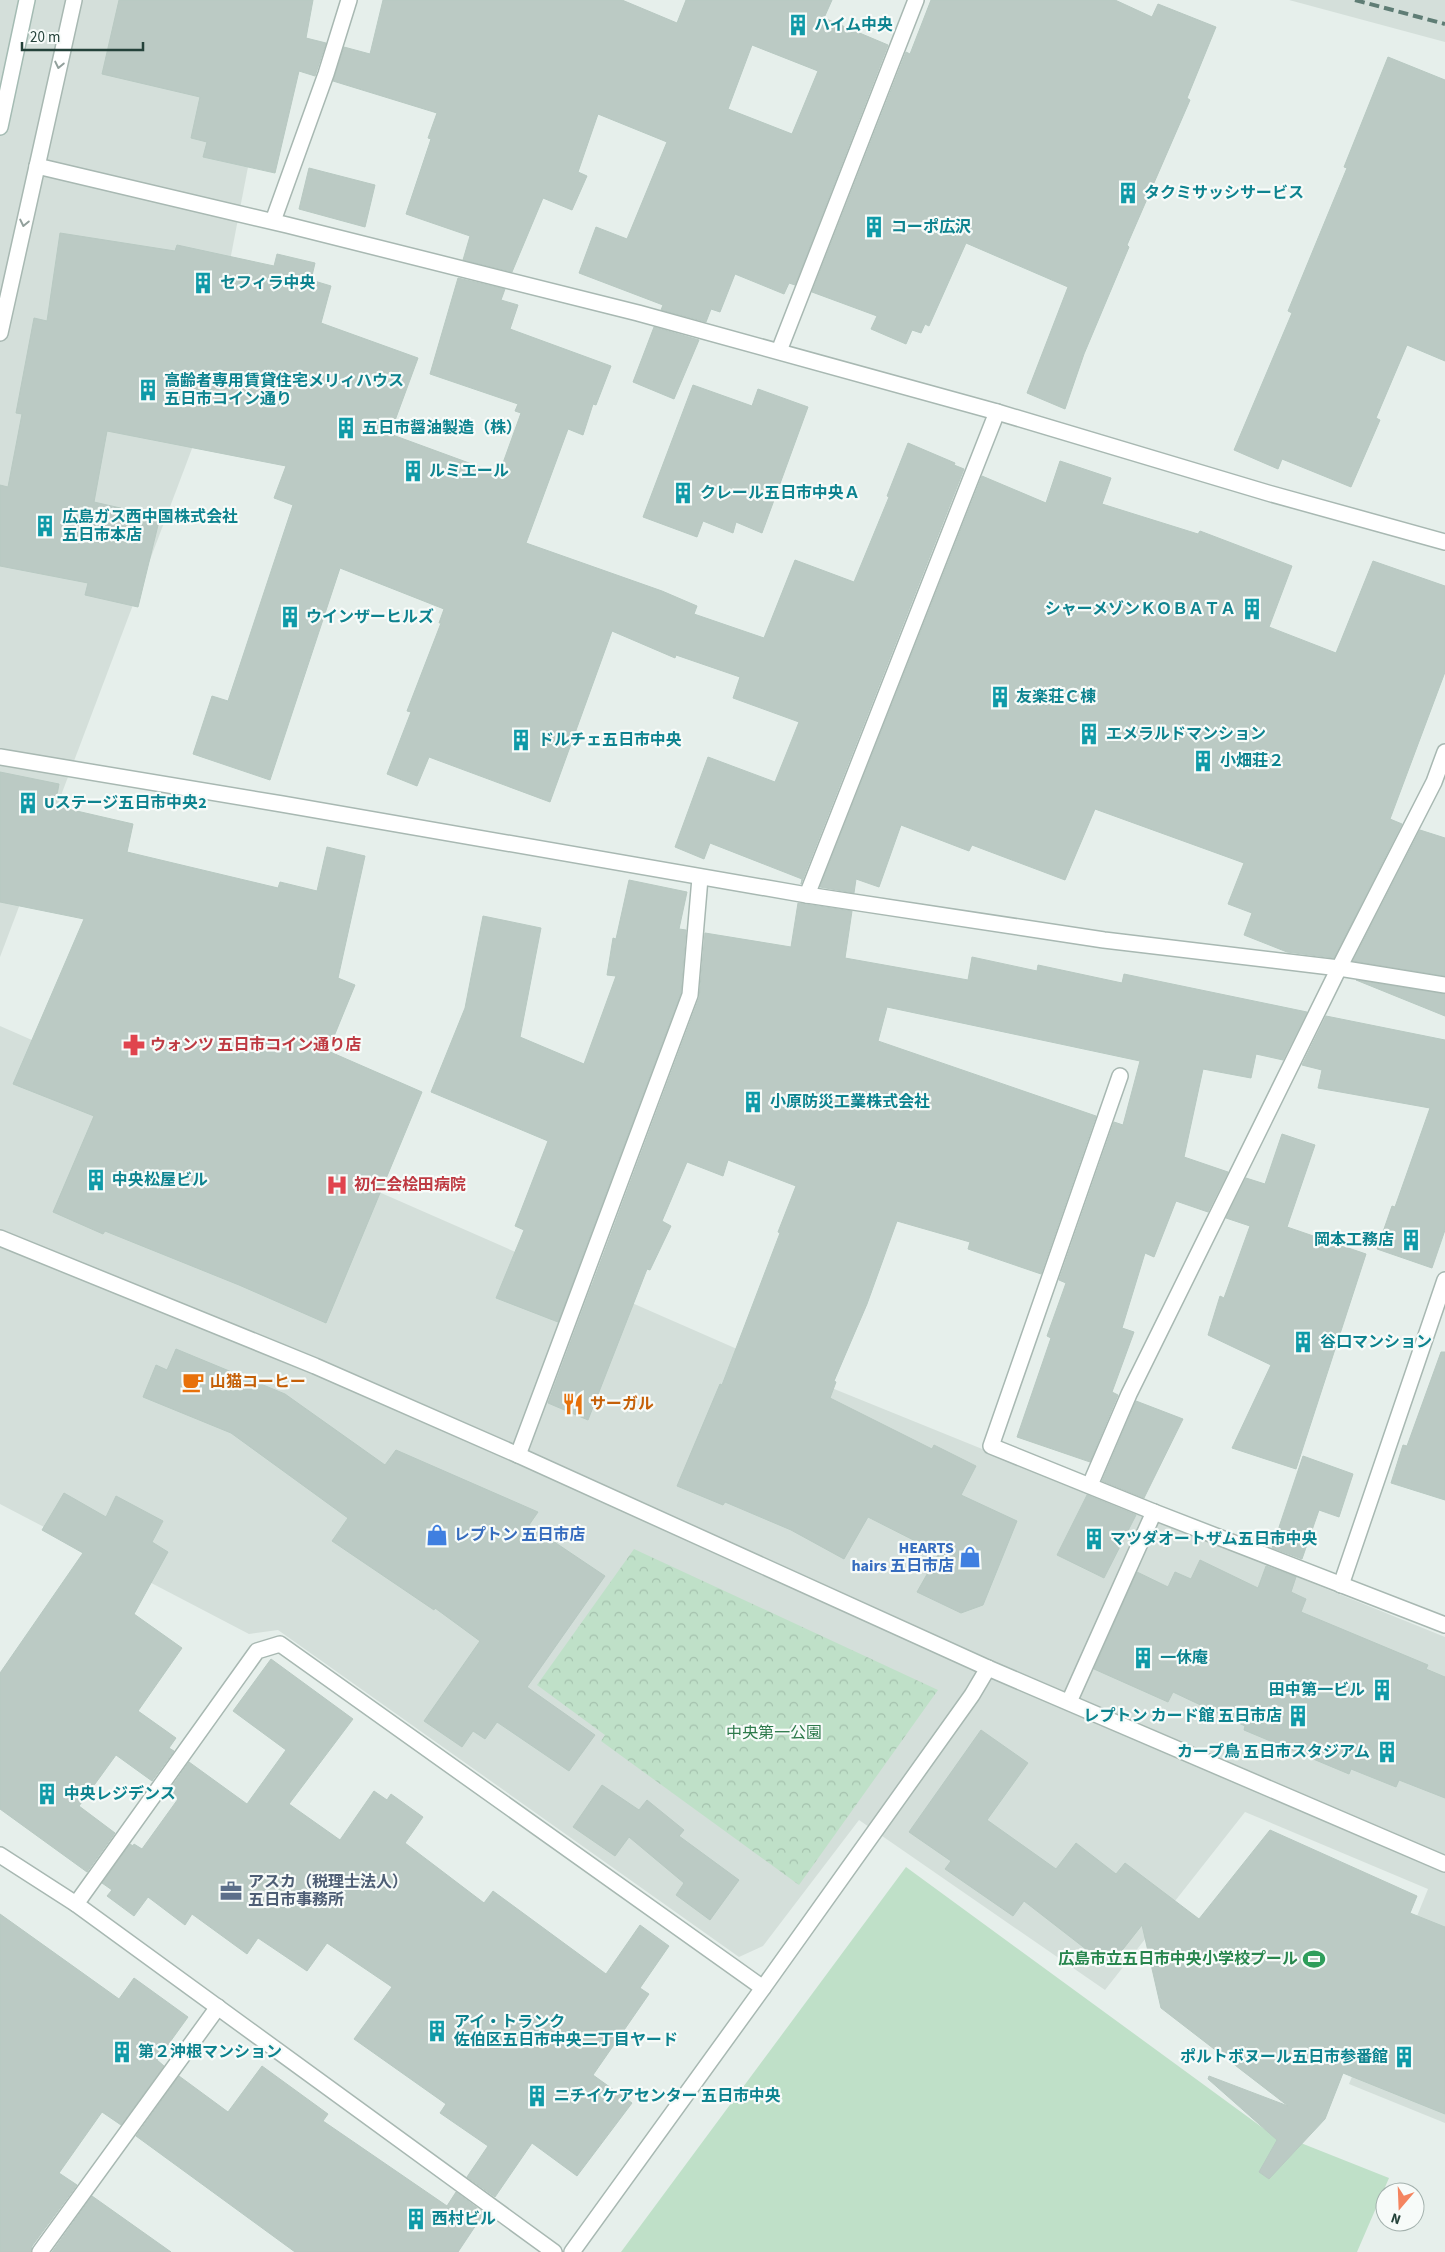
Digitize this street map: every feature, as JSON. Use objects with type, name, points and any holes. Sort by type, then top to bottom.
[{"type":"street","points":[[0,126],[27,0]]},
{"type":"street","points":[[0,333],[74,0]]},
{"type":"street","points":[[273,221],[326,74],[349,0]]},
{"type":"street","points":[[779,351],[916,0]]},
{"type":"street","points":[[37,166],[273,221],[638,313],[997,412],[1268,493],[1445,542]]},
{"type":"street","points":[[807,895],[997,412]]},
{"type":"street","points":[[1090,1485],[1129,1394],[1339,968],[1434,782],[1445,752]]},
{"type":"street","points":[[0,757],[807,895],[1104,940],[1339,968],[1445,985]]},
{"type":"street","points":[[518,1455],[690,995],[700,878]]},
{"type":"street","points":[[1120,1076],[991,1446],[1154,1512],[1445,1625]]},
{"type":"street","points":[[0,1238],[315,1366],[518,1455],[988,1668],[1445,1864]]},
{"type":"street","points":[[1341,1585],[1445,1280]]},
{"type":"street","points":[[1069,1702],[1154,1512]]},
{"type":"street","points":[[76,1904],[257,1651],[280,1644],[763,1988]]},
{"type":"street","points":[[572,2252],[972,1695],[988,1668]]},
{"type":"street","points":[[0,1855],[76,1904],[554,2252]]},
{"type":"street","points":[[40,2252],[218,2007]]},
{"type":"shaded area","points":[[0,0],[280,0],[196,438],[0,957]]},
{"type":"shaded area","points":[[1289,0],[1445,0],[1445,42]]},
{"type":"shaded area","points":[[0,1026],[753,1356],[1445,1637],[1445,2123],[1349,2084],[1428,1889],[1245,1812],[1105,1990],[859,1820],[763,1946],[739,1957],[278,1630],[249,1634],[0,1504]]},
{"type":"green space","name":"中央第一公園","points":[[634,1549],[938,1690],[799,1885],[601,1741],[605,1735],[537,1685]]},
{"type":"green space","points":[[906,1867],[1263,2128],[1389,2178],[1387,2182],[1375,2182],[1375,2210],[1357,2252],[621,2252]]},
{"type":"building","points":[[119,0],[313,0],[306,38],[326,43],[315,76],[299,71],[275,173],[203,157],[207,142],[191,138],[200,97],[102,74]]},
{"type":"building","points":[[383,0],[622,0],[677,23],[686,0],[832,0],[824,18],[888,45],[795,285],[789,283],[784,294],[735,274],[720,312],[711,309],[706,322],[661,310],[663,305],[579,273],[596,227],[627,239],[667,142],[598,114],[578,172],[587,176],[572,210],[543,198],[512,272],[463,260],[470,236],[406,214],[431,139],[428,138],[437,113],[333,81],[344,47],[370,54]],"holes":[[[752,45],[818,71],[792,134],[728,109]]]},
{"type":"building","points":[[931,0],[1115,0],[1152,17],[1158,4],[1216,27],[1187,98],[1190,100],[1127,245],[1129,247],[1084,354],[1065,409],[1027,393],[1068,287],[966,243],[929,326],[925,324],[921,333],[912,330],[906,344],[871,329],[877,316],[812,292],[906,52],[910,54]]},
{"type":"building","points":[[1388,57],[1445,80],[1445,361],[1407,345],[1376,418],[1380,420],[1351,487],[1282,459],[1278,469],[1234,450],[1292,313],[1288,311],[1347,168],[1344,167]]},
{"type":"building","points":[[309,168],[375,185],[365,227],[299,209]]},
{"type":"building","points":[[60,233],[175,251],[177,245],[274,266],[277,254],[315,263],[311,280],[331,286],[321,323],[418,358],[390,434],[499,474],[521,413],[515,411],[518,404],[430,374],[458,278],[505,289],[501,300],[518,305],[510,329],[611,366],[596,405],[593,404],[583,435],[568,429],[526,543],[662,591],[697,606],[694,614],[764,638],[795,560],[854,582],[889,497],[887,496],[908,443],[955,463],[954,465],[964,469],[801,884],[802,879],[710,843],[704,859],[675,847],[708,757],[775,782],[799,722],[733,698],[740,677],[676,655],[675,658],[612,631],[550,802],[429,757],[417,786],[387,774],[411,712],[407,711],[441,623],[439,623],[444,609],[340,568],[270,780],[193,754],[212,696],[228,701],[293,505],[274,498],[286,466],[107,431],[94,502],[160,517],[138,607],[85,595],[88,583],[0,566],[0,485],[8,487],[22,414],[16,413],[34,318],[47,321]]},
{"type":"building","points":[[654,327],[699,340],[674,399],[633,382]]},
{"type":"building","points":[[693,385],[752,406],[758,389],[808,407],[762,533],[736,522],[733,533],[703,521],[697,537],[643,517]]},
{"type":"building","points":[[1060,461],[1111,478],[1102,504],[1198,534],[1200,531],[1292,566],[1269,627],[1336,653],[1373,561],[1445,586],[1445,672],[1390,819],[1402,824],[1334,958],[1287,952],[1244,935],[1252,913],[1228,904],[1244,863],[1095,809],[1065,880],[972,845],[969,851],[901,825],[879,887],[856,879],[854,893],[820,887],[982,476],[1046,503]]},
{"type":"building","points":[[0,772],[59,784],[55,806],[133,824],[127,852],[278,888],[280,882],[317,891],[327,847],[365,856],[338,978],[355,985],[328,1051],[422,1092],[326,1323],[239,1285],[105,1231],[103,1234],[53,1212],[94,1116],[13,1084],[84,919],[0,902]]},
{"type":"building","points":[[1420,830],[1445,838],[1445,976],[1353,961]]},
{"type":"building","points":[[629,880],[687,892],[679,929],[686,930],[681,993],[558,1322],[496,1298],[524,1230],[515,1226],[548,1141],[431,1092],[465,1008],[483,916],[541,928],[520,1037],[584,1064],[616,976],[607,975],[613,938],[616,939]]},
{"type":"building","points":[[798,903],[852,911],[845,958],[968,980],[972,957],[1037,971],[1038,965],[1122,983],[1124,974],[1307,1012],[1283,1060],[1256,1054],[1251,1078],[1203,1069],[1184,1157],[1228,1172],[1208,1212],[1176,1201],[1154,1257],[1145,1253],[1122,1328],[1134,1332],[1112,1392],[1118,1395],[1090,1462],[1017,1437],[1051,1338],[1047,1336],[1066,1283],[1059,1280],[1114,1122],[1123,1125],[1140,1061],[887,1007],[878,1041],[1096,1116],[1041,1274],[968,1249],[970,1242],[897,1221],[867,1304],[834,1381],[836,1382],[830,1398],[932,1449],[934,1445],[976,1466],[961,1495],[1017,1521],[983,1605],[961,1613],[917,1592],[939,1553],[868,1517],[844,1559],[791,1530],[725,1502],[723,1505],[677,1486],[720,1384],[722,1385],[796,1186],[728,1160],[723,1176],[687,1162],[662,1221],[671,1226],[650,1270],[647,1269],[588,1420],[548,1403],[699,998],[705,933],[791,947]]},
{"type":"building","points":[[1356,980],[1445,994],[1445,1016]]},
{"type":"building","points":[[1326,1016],[1445,1040],[1445,1230],[1432,1268],[1377,1249],[1392,1206],[1395,1207],[1430,1108],[1318,1088],[1322,1070],[1302,1065]]},
{"type":"building","points":[[1282,1134],[1315,1145],[1287,1227],[1366,1254],[1296,1469],[1232,1448],[1271,1365],[1208,1335],[1220,1296],[1224,1298],[1250,1226],[1226,1218],[1246,1178],[1265,1184]]},
{"type":"building","points":[[176,1349],[285,1394],[385,1465],[396,1450],[538,1512],[529,1525],[605,1576],[527,1687],[595,1735],[569,1771],[497,1722],[485,1739],[473,1731],[462,1747],[424,1721],[480,1641],[435,1608],[434,1610],[332,1541],[348,1518],[231,1433],[143,1397],[156,1365],[167,1370]]},
{"type":"building","points":[[1441,1352],[1445,1352],[1445,1500],[1391,1483],[1403,1445],[1407,1446]]},
{"type":"building","points":[[1136,1401],[1183,1419],[1144,1498],[1102,1481]]},
{"type":"building","points":[[1303,1456],[1353,1474],[1339,1517],[1319,1510],[1302,1559],[1272,1548]]},
{"type":"building","points":[[64,1493],[106,1517],[116,1496],[163,1521],[152,1542],[168,1552],[134,1614],[182,1648],[138,1711],[176,1738],[169,1748],[174,1751],[152,1781],[116,1755],[79,1806],[115,1833],[87,1872],[0,1809],[0,1673],[83,1553],[42,1530]]},
{"type":"building","name":"マツダオートザム五日市中央","points":[[1087,1495],[1136,1515],[1104,1578],[1057,1555]]},
{"type":"building","points":[[1200,1560],[1258,1588],[1266,1566],[1296,1577],[1291,1592],[1306,1599],[1301,1612],[1428,1665],[1426,1669],[1445,1677],[1445,1798],[1399,1780],[1396,1787],[1351,1769],[1349,1774],[1244,1730],[1245,1726],[1173,1692],[1168,1702],[1094,1669],[1137,1572],[1168,1587],[1175,1572],[1191,1579]]},
{"type":"building","points":[[271,1659],[353,1719],[289,1804],[340,1840],[374,1791],[387,1800],[391,1794],[423,1817],[405,1843],[484,1903],[493,1891],[606,1974],[640,1925],[669,1946],[640,1988],[649,1994],[593,2075],[632,2103],[577,2176],[532,2143],[495,2197],[467,2177],[488,2146],[440,2113],[446,2104],[354,2039],[392,1987],[327,1943],[307,1971],[258,1938],[247,1954],[192,1914],[185,1925],[148,1897],[134,1916],[107,1896],[112,1890],[102,1883],[130,1844],[133,1846],[134,1844],[142,1849],[178,1799],[168,1792],[189,1762],[247,1804],[286,1750],[233,1711]]},
{"type":"building","points":[[981,1730],[1028,1763],[987,1820],[1056,1869],[1076,1843],[1116,1874],[1125,1863],[1199,1919],[1270,1830],[1417,1896],[1410,1913],[1445,1927],[1445,2114],[1343,2073],[1325,2119],[1269,2179],[1259,2172],[1277,2140],[1208,2079],[1209,2076],[1288,2106],[1161,2008],[1142,1925],[1109,1967],[1024,1901],[1013,1916],[945,1869],[951,1861],[909,1832]]},
{"type":"building","points":[[602,1785],[639,1810],[647,1800],[684,1830],[679,1836],[739,1880],[710,1920],[676,1895],[684,1883],[629,1837],[615,1856],[573,1827]]},
{"type":"building","points":[[0,1914],[119,1999],[134,1978],[188,2017],[157,2060],[164,2066],[121,2125],[102,2112],[59,2173],[77,2185],[32,2246],[31,2252],[0,2252]]},
{"type":"building","points":[[262,2066],[328,2114],[323,2121],[447,2206],[456,2192],[484,2213],[458,2252],[295,2252],[136,2136],[179,2076],[228,2112]]},
{"type":"building","points":[[92,2196],[171,2252],[52,2252]]},
{"type":"railway","points":[[1355,0],[1445,24]]},
{"type":"place","name":"ハイム中央","points":[[798,25]]},
{"type":"place","name":"タクミサッシサービス","points":[[1128,193]]},
{"type":"place","name":"コーポ広沢","points":[[874,227]]},
{"type":"place","name":"セフィラ中央","points":[[203,283]]},
{"type":"place","name":"高齢者専用賃貸住宅メリィハウス 五日市コイン通り","points":[[148,390]]},
{"type":"place","name":"五日市醤油製造（株）","points":[[346,428]]},
{"type":"place","name":"ルミエール","points":[[413,471]]},
{"type":"place","name":"クレール五日市中央Ａ","points":[[683,493]]},
{"type":"place","name":"広島ガス西中国株式会社 五日市本店","points":[[45,526]]},
{"type":"place","name":"シャーメゾンＫＯＢＡＴＡ","points":[[1252,609]]},
{"type":"place","name":"ウインザーヒルズ","points":[[290,617]]},
{"type":"place","name":"友楽荘Ｃ棟","points":[[1000,697]]},
{"type":"place","name":"エメラルドマンション","points":[[1089,734]]},
{"type":"place","name":"ドルチェ五日市中央","points":[[521,740]]},
{"type":"place","name":"小畑荘２","points":[[1203,761]]},
{"type":"place","name":"Uステージ五日市中央2","points":[[28,803]]},
{"type":"place","name":"ウォンツ 五日市コイン通り店","points":[[134,1045]]},
{"type":"place","name":"小原防災工業株式会社","points":[[753,1102]]},
{"type":"place","name":"中央松屋ビル","points":[[96,1180]]},
{"type":"place","name":"初仁会桧田病院","points":[[337,1185]]},
{"type":"place","name":"岡本工務店","points":[[1411,1240]]},
{"type":"place","name":"谷口マンション","points":[[1303,1342]]},
{"type":"place","name":"山猫コーヒー","points":[[193,1382]]},
{"type":"place","name":"サーガル","points":[[573,1404]]},
{"type":"place","name":"レプトン 五日市店","points":[[437,1535]]},
{"type":"place","name":"マツダオートザム五日市中央","points":[[1094,1539]]},
{"type":"place","name":"HEARTS hairs 五日市店","points":[[970,1557]]},
{"type":"place","name":"一休庵","points":[[1143,1658]]},
{"type":"place","name":"田中第一ビル","points":[[1382,1690]]},
{"type":"place","name":"レプトン カード館 五日市店","points":[[1298,1716]]},
{"type":"place","name":"カープ鳥 五日市スタジアム","points":[[1387,1752]]},
{"type":"place","name":"中央レジデンス","points":[[47,1794]]},
{"type":"place","name":"アスカ（税理士法人） 五日市事務所","points":[[231,1891]]},
{"type":"place","name":"広島市立五日市中央小学校プール","points":[[1314,1959]]},
{"type":"place","name":"アイ・トランク 佐伯区五日市中央二丁目ヤード","points":[[437,2031]]},
{"type":"place","name":"第２沖根マンション","points":[[122,2052]]},
{"type":"place","name":"ポルトボヌール五日市参番館","points":[[1404,2057]]},
{"type":"place","name":"ニチイケアセンター 五日市中央","points":[[537,2096]]},
{"type":"place","name":"西村ビル","points":[[416,2219]]}]
